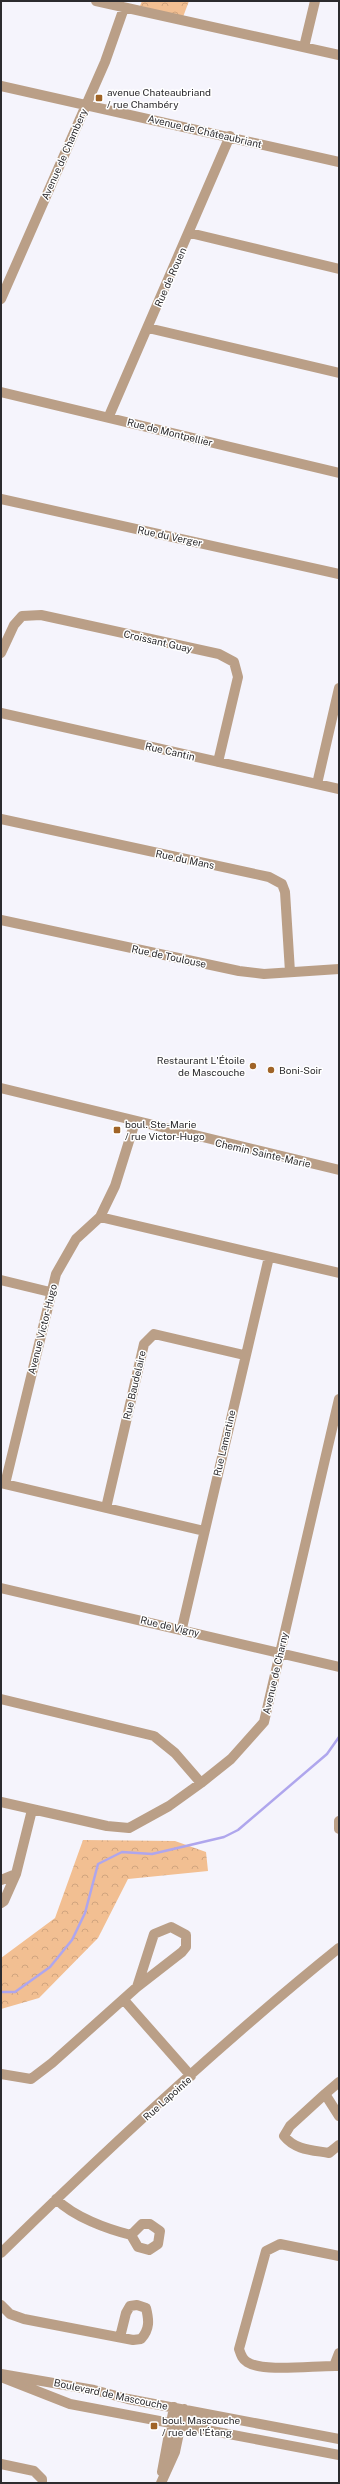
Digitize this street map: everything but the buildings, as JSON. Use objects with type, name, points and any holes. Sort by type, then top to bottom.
[{"type":"street","points":[[96,1],[339,55]]},
{"type":"street","points":[[304,47],[316,1]]},
{"type":"street","name":"Avenue de Chambery","points":[[1,299],[105,62],[124,8]]},
{"type":"street","name":"Avenue de Châteaubriant","points":[[1,86],[230,136],[339,162]]},
{"type":"street","name":"Rue de Rouen","points":[[108,416],[190,233],[230,136]]},
{"type":"street","points":[[190,233],[339,269]]},
{"type":"street","points":[[148,328],[339,373]]},
{"type":"street","name":"Rue de Montpellier","points":[[1,392],[108,416],[339,473]]},
{"type":"street","name":"Rue du Verger","points":[[1,499],[339,574]]},
{"type":"street","name":"Croissant Guay","points":[[1,653],[14,625],[22,616],[42,615],[219,654],[234,662],[238,677],[218,762]]},
{"type":"street","points":[[317,784],[339,688]]},
{"type":"street","name":"Rue Cantin","points":[[1,713],[339,789]]},
{"type":"street","name":"Rue du Mans","points":[[1,819],[269,877],[282,884],[285,892],[290,972]]},
{"type":"street","name":"Rue de Toulouse","points":[[1,920],[239,971],[264,974],[339,969]]},
{"type":"street","name":"Chemin Sainte-Marie","points":[[1,1088],[135,1122],[339,1170]]},
{"type":"street","name":"Avenue Victor-Hugo","points":[[3,1484],[50,1292],[56,1274],[76,1239],[100,1217],[115,1186],[135,1122]]},
{"type":"street","points":[[100,1217],[339,1273]]},
{"type":"street","name":"Rue Lamartine","points":[[182,1628],[244,1355],[269,1257]]},
{"type":"street","points":[[1,1280],[50,1292]]},
{"type":"street","name":"Rue Baudelaire","points":[[106,1508],[144,1344],[147,1339],[154,1334],[244,1355]]},
{"type":"street","name":"Avenue de Charny","points":[[1,1802],[107,1826],[129,1828],[169,1806],[201,1783],[231,1759],[264,1722],[338,1404]]},
{"type":"street","points":[[3,1484],[204,1531]]},
{"type":"street","name":"Rue de Vigny","points":[[1,1588],[182,1628],[280,1654],[339,1667]]},
{"type":"street","points":[[1,1699],[116,1725],[154,1736],[176,1754],[201,1783]]},
{"type":"street","points":[[1,1903],[4,1901],[16,1874],[32,1810]]},
{"type":"street","points":[[339,1821],[339,1829]]},
{"type":"street","points":[[1,1880],[16,1874]]},
{"type":"street","points":[[1,2074],[31,2078],[52,2063],[137,1987],[182,1952],[186,1947],[186,1935],[171,1927],[154,1934],[137,1987]]},
{"type":"street","name":"Rue Lapointe","points":[[1,2254],[56,2199],[191,2076],[294,1984],[339,1948]]},
{"type":"street","points":[[124,2000],[191,2076]]},
{"type":"street","points":[[339,2082],[290,2126],[284,2136],[290,2144],[304,2149],[329,2153],[339,2145]]},
{"type":"street","points":[[325,2094],[339,2116]]},
{"type":"street","points":[[56,2199],[67,2208],[114,2231],[131,2235]]},
{"type":"street","points":[[339,2256],[280,2244],[266,2251],[239,2349],[241,2357],[248,2362],[261,2366],[337,2366],[339,2353]]},
{"type":"street","points":[[1,2305],[10,2314],[24,2319],[120,2337]]},
{"type":"street","name":"Boulevard de Mascouche","points":[[1,2374],[94,2390],[339,2439]]},
{"type":"street","name":"Boulevard de Mascouche","points":[[1,2377],[70,2404],[339,2455]]},
{"type":"street","points":[[161,2483],[179,2408]]},
{"type":"street","points":[[1,2464],[34,2471],[42,2479],[42,2483]]},
{"type":"green space","points":[[142,1],[189,1],[183,17],[140,6]]},
{"type":"green space","points":[[83,1840],[175,1841],[206,1852],[208,1871],[128,1879],[98,1938],[39,1998],[1,2009],[1,1958],[55,1918]]},
{"type":"waterway","points":[[1,1992],[15,1992],[50,1967],[72,1940],[85,1913],[98,1864],[122,1852],[152,1854],[224,1837],[238,1830],[327,1754],[339,1737]]},
{"type":"place","name":"avenue Chateaubriand / rue Chambéry","points":[[99,98]]},
{"type":"place","name":"Restaurant L'Étoile de Mascouche","points":[[253,1066]]},
{"type":"place","name":"Boni-Soir","points":[[271,1070]]},
{"type":"place","name":"boul. Ste-Marie / rue Victor-Hugo","points":[[117,1130]]},
{"type":"place","name":"boul. Mascouche / rue de l'Étang","points":[[154,2426]]}]
